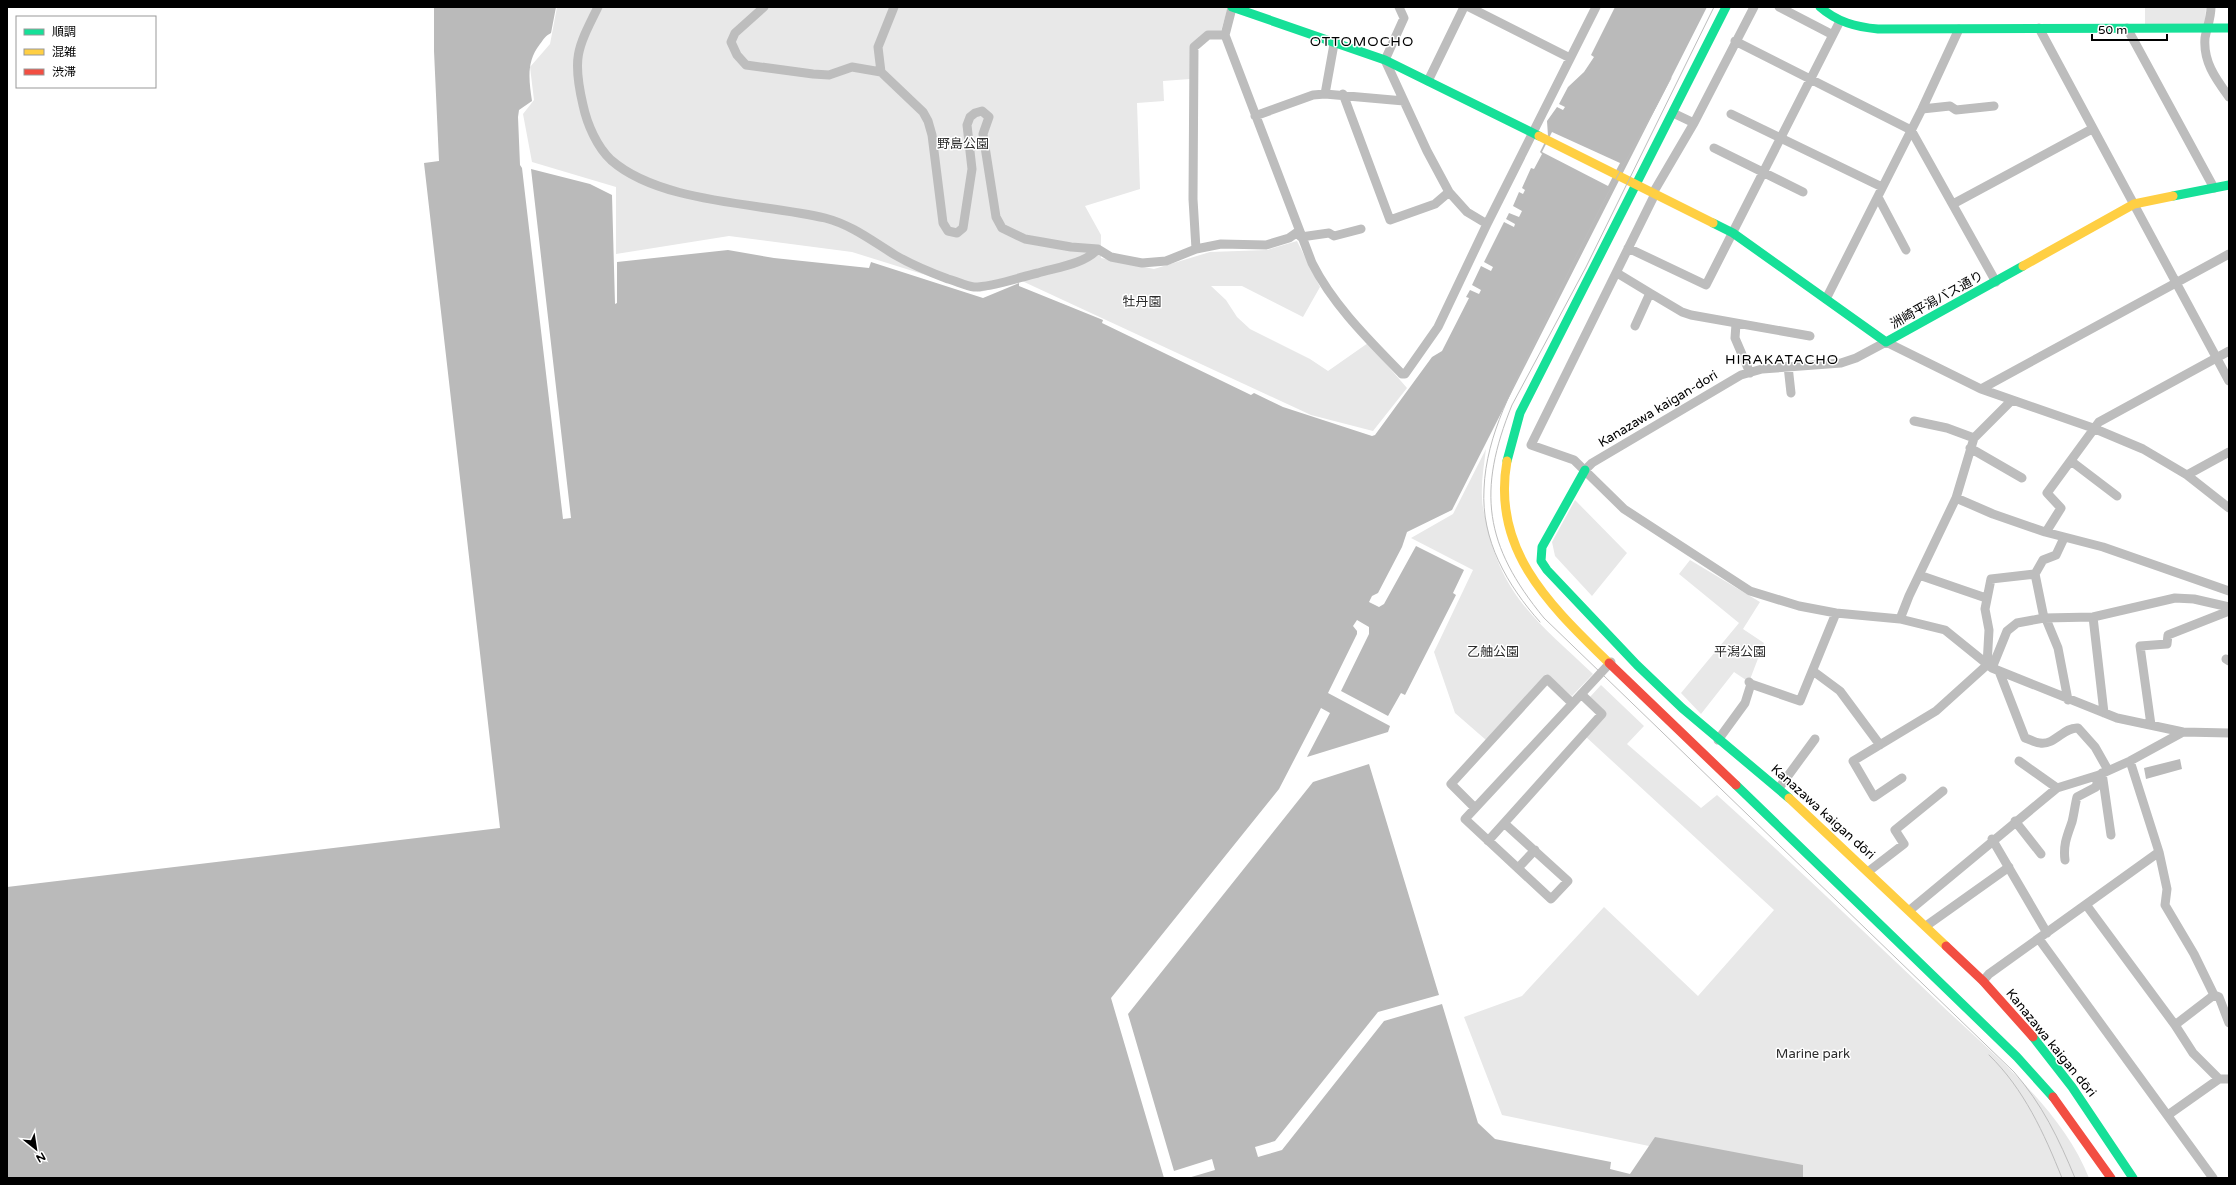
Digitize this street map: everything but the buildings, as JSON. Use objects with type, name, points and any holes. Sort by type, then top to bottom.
[{"type":"street","points":[[598,7],[581,41],[577,56],[577,72],[581,97],[585,115],[596,139],[611,159],[634,175],[676,191],[726,202],[826,218],[852,228],[922,270],[973,287],[1009,280],[1090,258],[1098,249]]},
{"type":"street","points":[[764,7],[735,33],[731,42],[737,55],[746,65],[829,75],[852,67],[881,72],[923,112],[928,121],[942,223],[948,231],[957,232],[963,228],[972,169],[967,125],[970,117],[982,111],[989,116],[983,134],[996,217],[1002,228],[1025,239],[1065,246],[1098,249],[1111,257],[1142,262],[1166,261],[1196,249],[1221,244],[1266,244],[1300,234],[1329,233],[1334,236],[1361,229]]},
{"type":"street","points":[[881,72],[878,47],[894,7]]},
{"type":"street","points":[[1232,7],[1225,35],[1300,234],[1320,280],[1346,313],[1402,374],[1405,374],[1438,327],[1531,134],[1596,7]]},
{"type":"street","name":"洲崎平潟バス通り","points":[[1232,7],[1334,44],[1385,60],[1428,80],[1531,134],[1637,184],[1733,233],[1886,342],[2134,204],[2229,184]]},
{"type":"street","points":[[1399,7],[1404,18],[1385,60],[1427,151],[1449,192],[1467,212],[1487,224]]},
{"type":"street","points":[[1428,80],[1464,7]]},
{"type":"street","points":[[1469,7],[1570,58]]},
{"type":"street","points":[[1726,7],[1520,413],[1511,438],[1505,465],[1504,490],[1509,532],[1527,573],[1541,594],[1558,613],[1611,662],[1708,760],[2017,1057],[2045,1086],[2111,1178]]},
{"type":"street","points":[[1754,7],[1694,122],[1654,194],[1617,273],[1531,445],[1574,460],[1624,509],[1750,591],[1799,606],[1836,613],[1900,619],[1946,630],[1992,668],[2068,700],[2117,718],[2183,732],[2229,732]]},
{"type":"street","points":[[1779,7],[1833,35]]},
{"type":"street","points":[[1820,7],[1840,22],[1859,27],[1878,29],[2229,28]]},
{"type":"street","points":[[2211,7],[2205,39],[2208,63],[2229,97]]},
{"type":"street","points":[[1628,248],[1706,285],[1840,22]]},
{"type":"street","points":[[2039,28],[2229,381]]},
{"type":"street","points":[[2127,28],[2214,188]]},
{"type":"street","points":[[1826,299],[1922,109],[1959,29]]},
{"type":"street","points":[[1196,249],[1193,199],[1194,48],[1208,35],[1225,35]]},
{"type":"street","points":[[1735,41],[1911,130],[1996,282]]},
{"type":"street","points":[[1325,94],[1334,44]]},
{"type":"street","points":[[1255,116],[1313,95],[1343,94],[1404,101]]},
{"type":"street","points":[[1343,94],[1390,220],[1435,204],[1449,192]]},
{"type":"street","points":[[1922,109],[1950,106],[1956,110],[1994,106]]},
{"type":"street","points":[[1673,113],[1694,122]]},
{"type":"street","points":[[1731,114],[1882,187]]},
{"type":"street","points":[[1953,204],[2092,129]]},
{"type":"street","points":[[1714,148],[1763,174],[1803,192]]},
{"type":"street","points":[[1878,197],[1906,250]]},
{"type":"street","points":[[1981,389],[2229,254]]},
{"type":"street","points":[[1617,273],[1682,312],[1736,324],[1810,336]]},
{"type":"street","points":[[1635,326],[1650,293]]},
{"type":"street","points":[[1736,324],[1735,338],[1750,372]]},
{"type":"street","points":[[1886,342],[1981,389],[2093,428],[2142,449],[2187,475],[2229,508]]},
{"type":"street","name":"Kanazawa kaigan-dori","points":[[1585,470],[1592,463],[1740,375],[1788,366],[1841,363],[1856,358],[1886,342]]},
{"type":"street","points":[[2046,532],[2062,508],[2047,493],[2093,428],[2099,422],[2217,359],[2229,351]]},
{"type":"street","points":[[1788,366],[1791,393]]},
{"type":"street","points":[[1900,619],[1919,575],[1956,498],[1964,477],[1970,448],[1974,438],[2012,400]]},
{"type":"street","points":[[1914,421],[1947,428],[1974,438]]},
{"type":"street","points":[[1970,448],[2022,478]]},
{"type":"street","points":[[2187,475],[2229,452]]},
{"type":"street","points":[[2070,461],[2117,496]]},
{"type":"street","name":"Kanazawa kaigan dōri","points":[[1585,470],[1542,546],[1540,554],[1541,561],[1547,570],[1637,665],[1682,708],[1718,740],[1779,788],[1869,871],[1983,981],[2026,1029],[2072,1087],[2133,1178]]},
{"type":"street","points":[[1956,498],[1993,514],[2064,538],[2103,547],[2229,591]]},
{"type":"street","points":[[2064,538],[2056,555],[2043,560],[2034,574],[2045,619],[2058,648],[2068,700]]},
{"type":"street","points":[[2034,574],[1991,579],[1985,609],[1989,630],[1992,668],[2025,738],[2040,743],[2052,742],[2071,727],[2078,728],[2095,747],[2103,773],[2111,835]]},
{"type":"street","points":[[1919,575],[1986,598]]},
{"type":"street","points":[[1902,778],[1874,797],[1853,761],[1936,711],[1992,668],[2007,632],[2017,623],[2045,619],[2093,617],[2175,598],[2194,599],[2229,607]]},
{"type":"street","points":[[2151,725],[2140,646],[2167,644],[2168,635],[2229,610]]},
{"type":"street","points":[[1718,740],[1745,703],[1750,683],[1800,701],[1836,613]]},
{"type":"street","points":[[2093,617],[2104,713]]},
{"type":"street","points":[[1504,823],[1568,881],[1551,899],[1465,819],[1611,662]]},
{"type":"street","points":[[1813,672],[1840,691],[1880,745]]},
{"type":"street","points":[[1475,808],[1451,784],[1547,679],[1572,703]]},
{"type":"street","points":[[1488,841],[1602,714],[1581,694]]},
{"type":"street","points":[[1910,910],[1992,839],[2057,788],[2103,773],[2130,761],[2183,732]]},
{"type":"street","points":[[1779,788],[1815,739]]},
{"type":"street","points":[[2019,761],[2057,788]]},
{"type":"street","points":[[2130,761],[2159,852],[2167,888],[2165,905],[2194,954],[2214,995],[2219,997],[2229,1022]]},
{"type":"street","points":[[2065,860],[2064,848],[2066,834],[2072,821],[2077,797],[2096,787],[2103,773]]},
{"type":"street","points":[[1869,871],[1904,844],[1895,830],[1943,791]]},
{"type":"street","points":[[2015,820],[2042,854]]},
{"type":"street","points":[[1992,839],[2047,933]]},
{"type":"street","points":[[1518,868],[1535,850]]},
{"type":"street","points":[[1983,981],[1989,974],[2087,906],[2159,852]]},
{"type":"street","points":[[1926,926],[2009,867]]},
{"type":"street","points":[[2087,906],[2176,1024],[2193,1053],[2219,1079]]},
{"type":"street","points":[[2039,939],[2213,1178]]},
{"type":"street","points":[[2176,1024],[2214,995]]},
{"type":"street","points":[[2168,1115],[2219,1079],[2229,1079]]},
{"type":"street","points":[[2083,1137],[2101,1178]]},
{"type":"green space","name":"野島公園","points":[[557,7],[1228,7],[1221,31],[1190,48],[1190,79],[1163,81],[1164,101],[1137,103],[1140,189],[1085,206],[1101,235],[1101,258],[1154,269],[1210,252],[1267,250],[1297,241],[1320,287],[1303,317],[1242,286],[1211,286],[1226,300],[1237,317],[1250,329],[1310,359],[1328,371],[1368,343],[1407,388],[1373,431],[1311,415],[1022,281],[980,292],[852,252],[729,236],[616,254],[616,187],[532,162],[523,114],[534,100],[530,67],[550,44]]},
{"type":"green space","points":[[2145,7],[2206,7],[2205,25],[2145,25]]},
{"type":"green space","name":"乙舳公園","points":[[1486,449],[1482,480],[1482,505],[1494,550],[1503,572],[1526,608],[1541,625],[1593,674],[1572,696],[1546,674],[1486,740],[1455,713],[1434,652],[1473,570],[1411,538],[1453,514]]},
{"type":"green space","points":[[1575,500],[1627,553],[1592,596],[1555,556],[1552,542]]},
{"type":"green space","name":"平潟公園","points":[[1690,560],[1760,602],[1743,629],[1764,643],[1749,682],[1734,672],[1701,714],[1681,693],[1739,623],[1679,574]]},
{"type":"green space","name":"Marine park","points":[[1601,685],[1644,726],[1627,744],[1701,808],[1717,795],[2001,1060],[2043,1104],[2061,1128],[2077,1152],[2089,1178],[1792,1178],[1792,1176],[1502,1115],[1464,1017],[1522,996],[1604,907],[1698,996],[1774,910],[1585,736],[1605,714],[1589,698]]},
{"type":"shaded area","points":[[434,7],[556,7],[551,33],[547,35],[532,58],[530,86],[532,101],[519,110],[518,117],[520,165],[522,168],[563,519],[571,518],[531,169],[590,184],[612,195],[615,304],[617,303],[617,262],[728,250],[774,258],[869,268],[871,262],[983,298],[1019,283],[1019,286],[1103,320],[1102,323],[1251,395],[1254,393],[1283,407],[1372,436],[1375,435],[1432,357],[1442,351],[1469,298],[1466,297],[1470,290],[1479,294],[1481,290],[1472,285],[1481,266],[1491,271],[1493,267],[1484,262],[1504,222],[1514,227],[1515,224],[1506,219],[1509,213],[1519,217],[1522,211],[1513,206],[1519,192],[1523,194],[1525,190],[1522,188],[1531,168],[1534,169],[1542,154],[1540,152],[1548,136],[1547,121],[1557,107],[1563,110],[1565,107],[1559,104],[1568,87],[1584,72],[1594,57],[1591,55],[1615,7],[1707,7],[1452,510],[1407,532],[1402,547],[1378,593],[1372,596],[1369,602],[1379,607],[1384,604],[1416,546],[1464,570],[1453,593],[1456,595],[1405,695],[1401,693],[1388,716],[1341,691],[1369,634],[1369,627],[1357,620],[1353,626],[1357,631],[1357,634],[1328,693],[1390,726],[1388,732],[1307,757],[1330,713],[1321,708],[1279,789],[1111,998],[1164,1178],[7,1178],[7,887],[500,828],[424,163],[439,161],[434,51]]},
{"type":"shaded area","points":[[2180,759],[2182,769],[2146,779],[2144,768]]},
{"type":"shaded area","points":[[1369,764],[1439,995],[1378,1012],[1275,1141],[1255,1147],[1258,1157],[1282,1150],[1384,1021],[1442,1004],[1478,1123],[1495,1139],[1611,1162],[1610,1169],[1630,1174],[1655,1137],[1803,1165],[1803,1178],[1188,1178],[1215,1170],[1212,1159],[1174,1171],[1128,1014],[1313,782]]},
{"type":"pier","points":[[1552,132],[1620,163],[1608,186],[1542,152]]},
{"type":"tram line","points":[[1714,7],[1586,267],[1512,405],[1501,436],[1494,464],[1491,491],[1492,516],[1498,541],[1509,566],[1524,591],[1544,618],[2014,1072],[2024,1084],[2049,1122],[2063,1149],[2075,1178]]},
{"type":"tram line","points":[[1540,622],[1528,608],[1507,577],[1498,561],[1492,544],[1484,508],[1486,469],[1490,449],[1511,391],[1572,265],[1607,195],[1656,108],[1671,78]]},
{"type":"tram line","points":[[1989,1055],[2013,1082],[2032,1112],[2062,1178]]},
{"type":"traffic: fast","points":[[1232,7],[1385,60],[1539,136]]},
{"type":"traffic: fast","points":[[1507,461],[1520,413],[1726,7]]},
{"type":"traffic: fast","points":[[1820,7],[1826,12],[1847,23],[1878,29],[2229,28]]},
{"type":"traffic: fast","points":[[2173,196],[2229,185]]},
{"type":"traffic: fast","points":[[1713,223],[1733,233],[1886,342],[2023,266]]},
{"type":"traffic: fast","points":[[1585,470],[1542,547],[1541,561],[1547,570],[1637,665],[1682,708],[1789,798]]},
{"type":"traffic: fast","points":[[1736,785],[2017,1057],[2053,1097]]},
{"type":"traffic: fast","points":[[2033,1037],[2072,1087],[2133,1178]]},
{"type":"traffic: slow","points":[[1539,136],[1713,223]]},
{"type":"traffic: slow","points":[[2023,266],[2134,204],[2173,196]]},
{"type":"traffic: slow","points":[[1507,461],[1504,493],[1508,523],[1517,549],[1530,574],[1547,598],[1566,620],[1609,663]]},
{"type":"traffic: slow","points":[[1789,798],[1946,946]]},
{"type":"traffic: jam","points":[[1609,663],[1736,785]]},
{"type":"traffic: jam","points":[[1946,946],[1983,981],[2033,1037]]},
{"type":"traffic: jam","points":[[2053,1097],[2111,1178]]},
{"type":"district","name":"OTTOMOCHO","points":[[1362,41]]},
{"type":"district","name":"HIRAKATACHO","points":[[1782,359]]},
{"type":"park label","name":"牡丹園","points":[[1142,302]]}]
